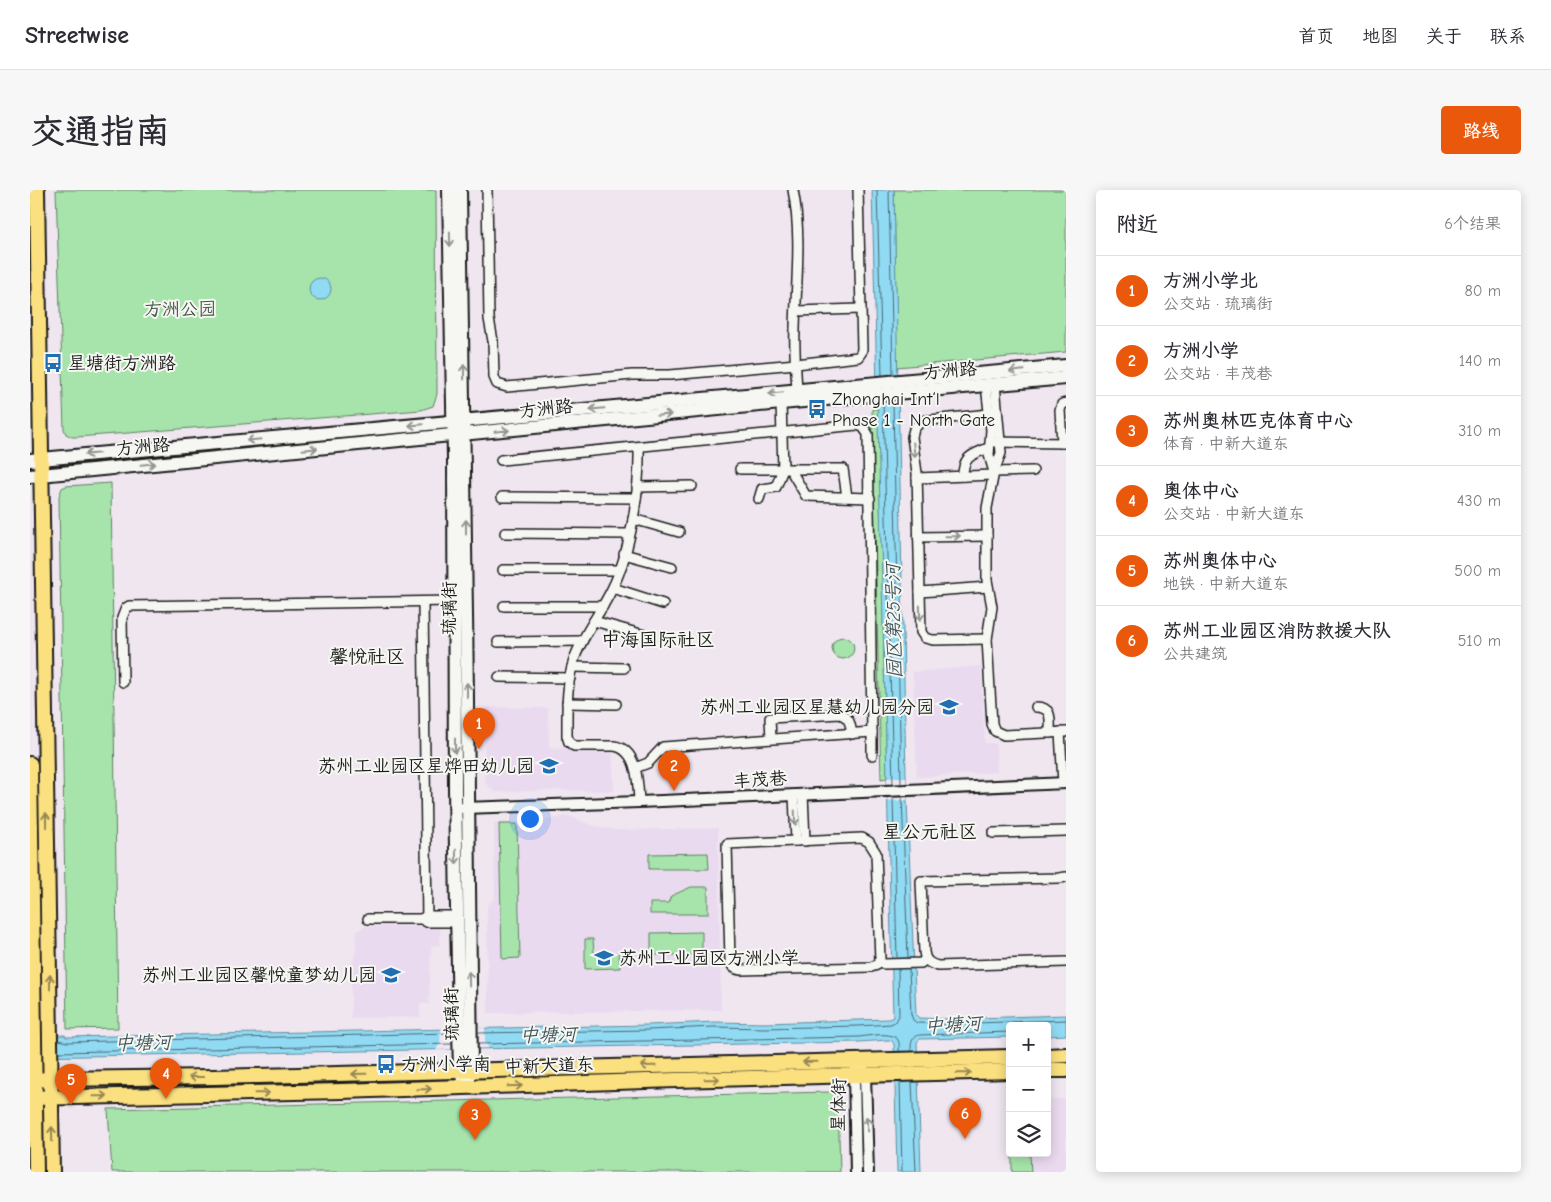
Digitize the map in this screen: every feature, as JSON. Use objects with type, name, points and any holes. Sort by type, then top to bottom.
[{"type":"main road","points":[[37,190],[36,476],[51,1059],[52,1172]]},
{"type":"main road","name":"琉璃街","points":[[449,190],[459,427],[454,601],[461,808],[457,919],[466,1087]]},
{"type":"main road","name":"琉璃街","points":[[460,190],[459,427],[464,1028]]},
{"type":"main road","name":"方洲路","points":[[36,460],[459,427],[495,432],[781,403],[877,389],[1066,366]]},
{"type":"main road","name":"方洲路","points":[[898,387],[991,385],[1066,378]]},
{"type":"main road","name":"方洲路","points":[[36,476],[459,427],[797,391],[877,389]]},
{"type":"main road","points":[[30,764],[34,1033],[32,1098],[36,1172]]},
{"type":"main road","points":[[1051,1056],[1066,1055]]},
{"type":"main road","name":"中新大道东","points":[[32,1080],[50,1078],[214,1077],[1006,1057]]},
{"type":"main road","points":[[1051,1070],[1066,1070]]},
{"type":"main road","name":"中新大道东","points":[[32,1098],[51,1096],[342,1091],[1006,1071]]},
{"type":"street","points":[[487,190],[489,319],[493,341],[494,376],[497,384],[507,387],[632,375],[670,375],[858,357],[862,350],[858,190]]},
{"type":"street","points":[[792,190],[798,241],[794,334],[797,391]]},
{"type":"street","points":[[796,310],[861,308]]},
{"type":"street","points":[[991,385],[989,445],[994,474]]},
{"type":"street","points":[[991,385],[1001,442],[1000,459],[988,499],[988,587],[992,613],[987,639],[992,724],[995,732],[1004,735],[1063,732],[1064,783]]},
{"type":"street","points":[[781,403],[781,433],[787,469],[796,479],[806,496],[870,498]]},
{"type":"street","points":[[963,476],[963,466],[966,460],[989,445],[1001,442],[1064,443],[1060,410],[1062,404],[1066,403]]},
{"type":"street","points":[[987,639],[933,640],[925,638],[920,628],[917,478],[912,437],[916,424],[927,419],[989,414]]},
{"type":"street","points":[[501,460],[858,425],[864,428],[869,437],[872,755]]},
{"type":"street","points":[[638,447],[637,487],[633,519],[613,588],[582,641],[572,667],[567,704],[567,736],[571,745],[579,747],[619,747],[626,752],[637,766],[642,802]]},
{"type":"street","points":[[759,499],[762,489],[776,487],[779,479],[787,469]]},
{"type":"street","points":[[740,470],[843,470],[847,497]]},
{"type":"street","points":[[917,478],[1033,471]]},
{"type":"street","points":[[779,479],[796,479]]},
{"type":"street","points":[[637,487],[692,486]]},
{"type":"street","points":[[502,497],[636,498]]},
{"type":"street","points":[[633,519],[679,532]]},
{"type":"street","points":[[505,532],[629,534]]},
{"type":"street","points":[[918,537],[987,536]]},
{"type":"street","points":[[624,554],[672,567]]},
{"type":"street","points":[[503,570],[619,570]]},
{"type":"street","points":[[920,592],[988,587]]},
{"type":"street","points":[[613,588],[663,604]]},
{"type":"street","points":[[124,682],[122,618],[126,608],[129,606],[454,601]]},
{"type":"street","points":[[423,602],[425,919]]},
{"type":"street","points":[[504,606],[603,606]]},
{"type":"street","points":[[594,621],[648,636]]},
{"type":"street","points":[[498,642],[582,641]]},
{"type":"street","points":[[572,667],[624,668]]},
{"type":"street","points":[[499,678],[570,678]]},
{"type":"street","points":[[567,704],[616,704]]},
{"type":"street","points":[[1036,707],[1044,708],[1048,712],[1050,717],[1050,733]]},
{"type":"street","points":[[771,739],[770,718],[840,714],[850,720],[852,734]]},
{"type":"street","points":[[637,766],[648,762],[663,746],[872,732]]},
{"type":"street","name":"丰茂巷","points":[[461,808],[642,802],[1064,783]]},
{"type":"street","points":[[798,795],[800,841]]},
{"type":"street","points":[[993,833],[1066,831]]},
{"type":"street","points":[[866,839],[875,850],[876,858],[879,962],[871,967],[741,970],[733,967],[730,960],[727,844],[866,839]]},
{"type":"street","points":[[1066,876],[1058,878],[922,881],[924,952],[926,960],[933,965],[1066,962]]},
{"type":"street","points":[[368,920],[457,919]]},
{"type":"street","points":[[879,962],[890,964],[921,963],[926,960]]},
{"type":"street","name":"星体街","points":[[859,1061],[868,1172]]},
{"type":"street","name":"星体街","points":[[856,1172],[860,1075]]},
{"type":"shaded area","name":"苏州工业园区星慧幼儿园分园","points":[[981,666],[985,743],[996,743],[997,772],[917,777],[913,672]]},
{"type":"shaded area","name":"苏州工业园区星烨田幼儿园","points":[[486,707],[548,708],[549,748],[612,747],[614,791],[495,792],[485,783],[484,733],[481,718],[487,718]]},
{"type":"shaded area","name":"苏州工业园区方洲小学","points":[[568,816],[594,826],[615,830],[718,828],[721,1010],[488,1013],[487,906],[495,898],[494,823],[537,822]]},
{"type":"shaded area","name":"苏州工业园区馨悦童梦幼儿园","points":[[368,926],[440,926],[440,945],[431,946],[429,1004],[420,1004],[420,1017],[351,1018],[351,970],[356,950],[356,935],[357,931]]},
{"type":"shaded area","points":[[1066,1099],[1066,1172],[1031,1172],[1030,1157],[1051,1157],[1051,1100]]},
{"type":"green space","name":"方洲公园","points":[[56,190],[436,190],[437,394],[433,406],[421,410],[77,437],[66,434],[64,429]]},
{"type":"green space","points":[[894,190],[1066,190],[1066,352],[897,367]]},
{"type":"green space","points":[[872,409],[878,409],[887,778],[881,779]]},
{"type":"green space","points":[[111,483],[118,1028],[67,1029],[59,496],[62,488],[66,486]]},
{"type":"green space","points":[[843,637],[851,640],[854,648],[851,656],[843,659],[835,656],[832,648],[835,640]]},
{"type":"green space","points":[[499,824],[517,824],[520,958],[502,959]]},
{"type":"green space","points":[[708,853],[709,869],[649,869],[649,854]]},
{"type":"green space","points":[[691,887],[708,887],[708,914],[650,914],[650,903],[668,903],[671,896]]},
{"type":"green space","points":[[702,932],[702,955],[651,955],[651,933]]},
{"type":"green space","points":[[585,939],[593,939],[594,953],[619,953],[620,968],[585,969]]},
{"type":"green space","points":[[830,1092],[836,1094],[838,1100],[840,1172],[112,1172],[108,1109]]},
{"type":"green space","points":[[1012,1157],[1030,1157],[1031,1172],[1012,1172]]},
{"type":"water","points":[[872,190],[894,190],[906,777],[916,1015],[919,1018],[947,1019],[1066,1015],[1066,1035],[1051,1036],[1051,1022],[1006,1022],[1006,1037],[920,1039],[917,1042],[921,1172],[897,1172],[894,1044],[889,1040],[30,1057],[30,1036],[65,1035],[66,1037],[714,1022],[765,1023],[889,1019],[893,1017]]},
{"type":"water","points":[[316,278],[324,278],[331,285],[331,293],[324,300],[316,300],[309,293],[309,285]]},
{"type":"pier","points":[[906,777],[907,800],[888,801],[887,778]]},
{"type":"pier","points":[[485,1028],[485,1043],[489,1048],[436,1050],[440,1044],[441,1029]]},
{"type":"place","name":"星塘街方洲路","points":[[53,363]]},
{"type":"place","name":"Zhonghai Int‘l Phase 1 - North Gate","points":[[817,409]]},
{"type":"place","name":"苏州工业园区星慧幼儿园分园","points":[[949,707]]},
{"type":"place","name":"方洲小学北","points":[[479,749]]},
{"type":"place","name":"苏州工业园区星烨田幼儿园","points":[[549,766]]},
{"type":"place","name":"方洲小学","points":[[674,791]]},
{"type":"place","name":"苏州工业园区方洲小学","points":[[604,958]]},
{"type":"place","name":"苏州工业园区馨悦童梦幼儿园","points":[[391,975]]},
{"type":"place","name":"方洲小学南","points":[[386,1064]]},
{"type":"place","name":"奥体中心","points":[[166,1099]]},
{"type":"place","name":"苏州奥体中心","points":[[71,1105]]},
{"type":"place","name":"苏州工业园区消防救援大队","points":[[965,1139]]},
{"type":"place","name":"苏州奥林匹克体育中心","points":[[475,1140]]},
{"type":"district","name":"中海国际社区","points":[[658,640]]},
{"type":"district","name":"馨悦社区","points":[[367,657]]},
{"type":"district","name":"星公元社区","points":[[930,832]]},
{"type":"water label","name":"园区第25号河","points":[[894,621]]},
{"type":"water label","name":"中塘河","points":[[953,1025]]},
{"type":"water label","name":"中塘河","points":[[548,1035]]},
{"type":"water label","name":"中塘河","points":[[143,1043]]}]
